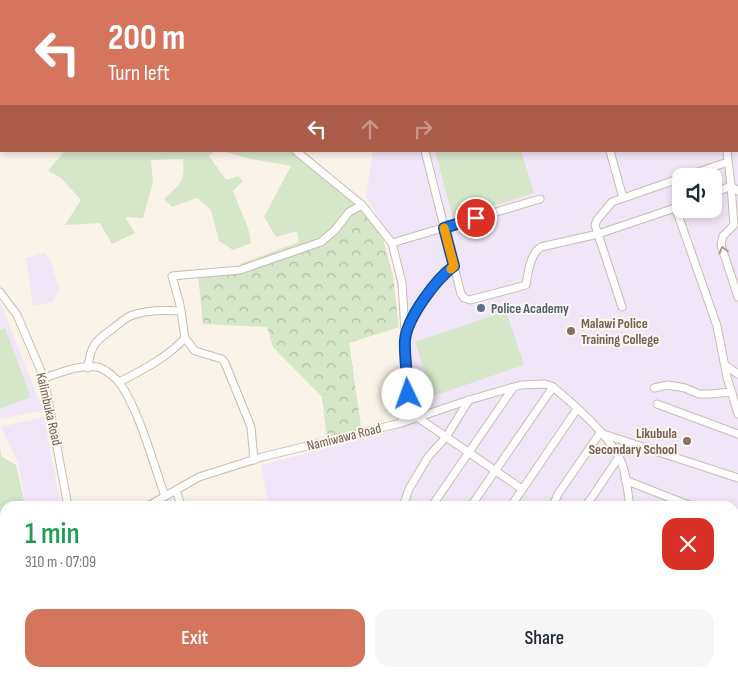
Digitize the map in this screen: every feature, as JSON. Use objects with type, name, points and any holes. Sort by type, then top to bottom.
[{"type":"street","points":[[297,152],[362,206],[392,244],[402,283],[408,394],[406,411],[401,424]]},
{"type":"street","points":[[425,152],[461,294],[464,298],[470,300],[526,285],[536,251],[541,247],[598,234],[672,210]]},
{"type":"street","points":[[610,152],[623,198]]},
{"type":"street","points":[[727,152],[734,225],[723,236],[721,244],[738,297]]},
{"type":"street","points":[[710,168],[728,162]]},
{"type":"street","points":[[622,307],[598,234],[597,220],[612,202],[672,181]]},
{"type":"street","points":[[731,186],[738,191]]},
{"type":"street","points":[[722,190],[731,186]]},
{"type":"street","points":[[392,244],[540,199]]},
{"type":"street","points":[[254,460],[251,427],[225,363],[222,359],[195,351],[185,338],[181,310],[172,276],[240,270],[322,242],[335,230],[348,212],[362,206]]},
{"type":"street","points":[[682,218],[717,326],[738,414]]},
{"type":"street","points":[[405,339],[416,310],[439,280],[454,266]]},
{"type":"street","name":"Kalimbuka Road","points":[[0,292],[16,315],[44,378],[67,501]]},
{"type":"street","points":[[88,368],[94,344],[100,336],[130,316],[150,312],[181,310]]},
{"type":"street","points":[[119,382],[152,364],[185,338]]},
{"type":"street","points":[[725,365],[738,374]]},
{"type":"street","points":[[44,378],[65,371],[88,368],[100,369],[119,382],[132,407],[165,496]]},
{"type":"street","name":"Namiwawa Road","points":[[156,501],[199,477],[254,460],[401,424],[469,400],[521,385],[545,384],[553,388]]},
{"type":"street","points":[[654,388],[668,385],[686,388],[699,394],[732,392]]},
{"type":"street","points":[[435,501],[513,388]]},
{"type":"street","points":[[474,501],[553,388],[577,409],[619,456],[626,480],[629,501]]},
{"type":"street","points":[[405,501],[409,489],[428,457],[446,437],[469,400]]},
{"type":"street","points":[[657,404],[738,434]]},
{"type":"street","points":[[514,501],[577,409]]},
{"type":"street","points":[[418,417],[522,489]]},
{"type":"street","points":[[600,433],[738,478]]},
{"type":"street","points":[[555,501],[600,433]]},
{"type":"street","points":[[589,501],[619,456]]},
{"type":"street","points":[[626,480],[678,501]]},
{"type":"street","points":[[176,490],[180,501]]},
{"type":"shaded area","name":"Malawi Police Training College","points":[[373,152],[738,152],[738,501],[268,501],[261,465],[389,432],[411,416],[412,392],[395,269],[388,233],[366,197]]},
{"type":"shaded area","points":[[45,253],[51,262],[59,288],[53,302],[33,306],[26,258]]},
{"type":"shaded area","points":[[0,302],[43,410],[0,419]]},
{"type":"shaded area","points":[[44,417],[60,501],[25,501],[18,462],[1,427]]},
{"type":"green space","points":[[64,152],[214,152],[209,156],[226,180],[238,176],[243,181],[233,191],[248,228],[251,243],[233,250],[219,241],[211,210],[197,198],[172,207],[164,199],[181,182],[184,172],[183,159],[151,160],[153,183],[143,218],[125,217],[135,233],[112,244],[100,223],[65,225],[81,200],[61,178],[48,171]]},
{"type":"green space","points":[[226,152],[305,152],[351,192],[361,206],[348,214],[326,243],[245,271],[240,264],[299,242],[297,231],[276,237],[264,217],[291,166],[251,159]]},
{"type":"green space","points":[[435,152],[521,152],[534,193],[453,218]]},
{"type":"green space","points":[[361,206],[383,239],[393,276],[399,327],[349,343],[362,433],[327,441],[322,397],[273,347],[267,327],[203,324],[198,274],[245,271],[279,258]]},
{"type":"green space","points":[[506,311],[524,365],[433,396],[415,342]]},
{"type":"green space","points":[[5,328],[31,397],[0,409],[0,330]]},
{"type":"green space","points":[[0,448],[1,456],[16,465],[24,501],[0,501]]},
{"type":"slow traffic","points":[[444,228],[454,266],[451,269]]},
{"type":"place","name":"Police Academy","points":[[481,308]]},
{"type":"place","name":"Malawi Police Training College","points":[[571,331]]},
{"type":"place","name":"Likubula Secondary School","points":[[687,441]]},
{"type":"route","points":[[408,394],[405,339],[412,319],[416,310],[439,280],[454,266],[444,228],[476,218]]}]
